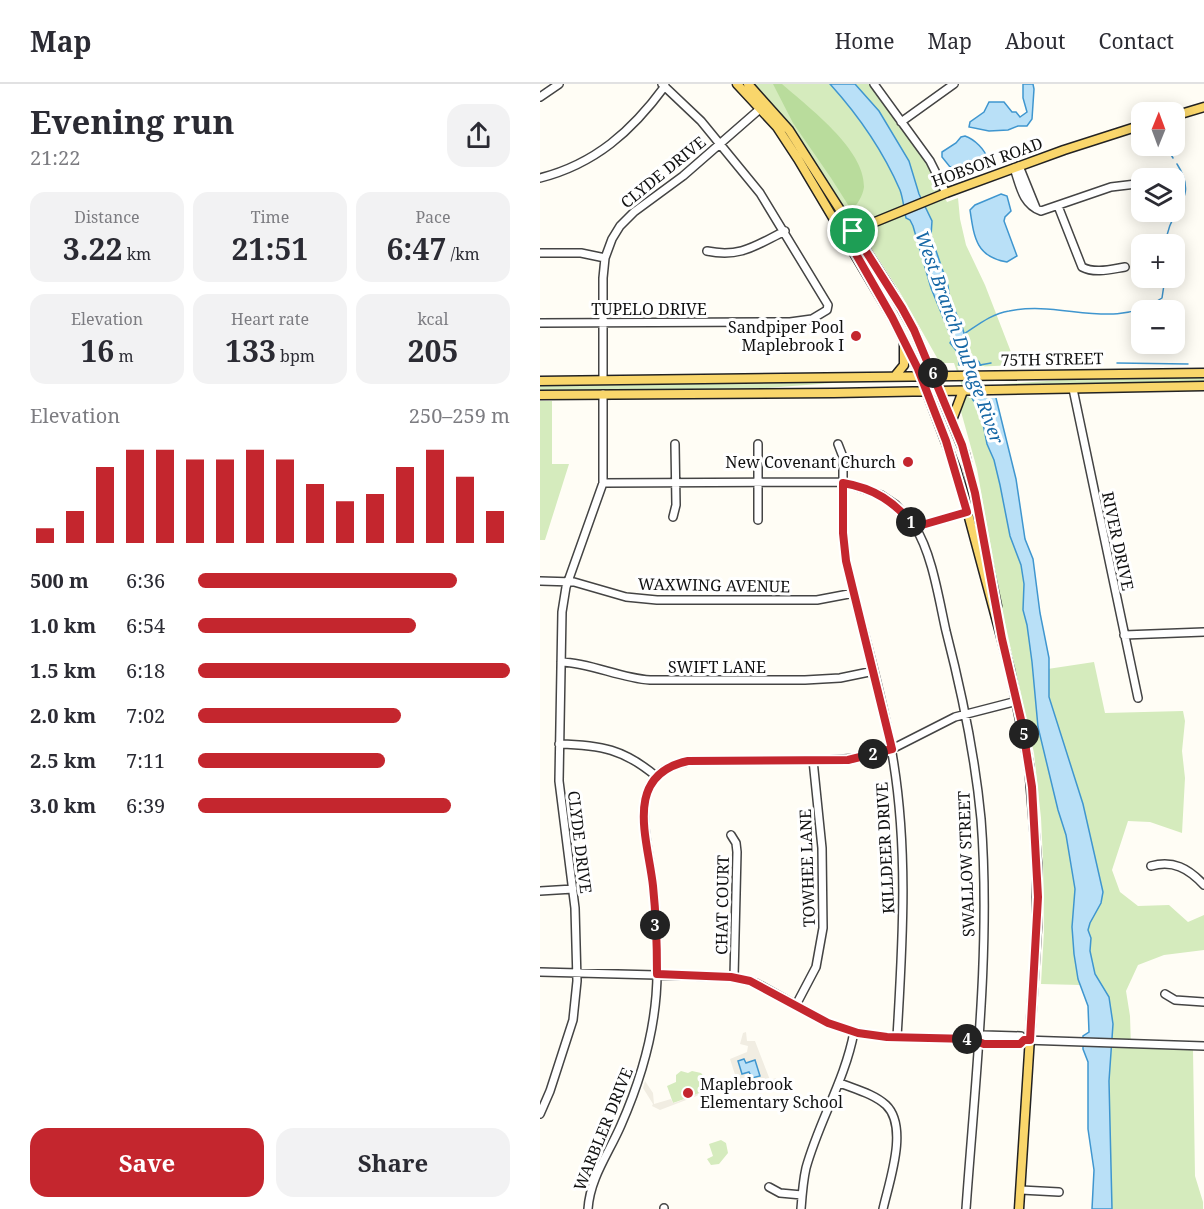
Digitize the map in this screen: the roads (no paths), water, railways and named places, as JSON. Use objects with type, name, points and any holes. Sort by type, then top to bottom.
[{"type":"main road","points":[[737,84],[777,127],[902,308],[934,376],[962,445],[975,493],[1002,639]]},
{"type":"main road","points":[[748,84],[789,130],[849,233],[921,376],[946,441],[967,512],[1017,701],[1032,787],[1037,863],[1037,927],[1027,1040],[1019,1209]]},
{"type":"main road","points":[[1185,113],[1204,108]]},
{"type":"main road","name":"HOBSON ROAD","points":[[849,233],[903,209],[1016,167],[1131,129]]},
{"type":"main road","points":[[895,376],[904,365],[903,339]]},
{"type":"main road","name":"75TH STREET","points":[[540,381],[1204,372]]},
{"type":"main road","name":"75TH STREET","points":[[540,395],[926,392],[1204,386]]},
{"type":"main road","points":[[951,420],[963,391]]},
{"type":"street","points":[[540,87],[542,96],[559,84]]},
{"type":"street","points":[[874,84],[930,161],[946,193]]},
{"type":"street","points":[[901,122],[954,84]]},
{"type":"street","points":[[540,178],[562,172],[584,162],[619,139],[664,85],[720,144],[760,193],[785,231],[741,252],[722,254],[707,251]]},
{"type":"street","name":"CLYDE DRIVE","points":[[603,380],[605,258],[612,238],[630,215],[683,176],[760,108]]},
{"type":"street","points":[[1016,167],[1026,202],[1037,210],[1044,211],[1111,187],[1131,185]]},
{"type":"street","points":[[1058,206],[1078,262],[1082,267],[1096,271],[1125,267]]},
{"type":"street","name":"TUPELO DRIVE","points":[[540,322],[790,322],[812,319],[827,310],[828,305],[785,231]]},
{"type":"street","points":[[540,253],[581,253],[605,258]]},
{"type":"street","name":"RIVER DRIVE","points":[[1073,389],[1138,699]]},
{"type":"street","name":"CLYDE DRIVE","points":[[540,1114],[573,1020],[578,972],[573,889],[561,802],[559,744],[563,600],[603,483],[603,394]]},
{"type":"street","points":[[673,517],[676,505],[675,444]]},
{"type":"street","points":[[758,444],[758,520]]},
{"type":"street","name":"KILLDEER DRIVE","points":[[838,444],[842,453],[843,540],[892,749],[900,822],[903,880],[897,1037]]},
{"type":"street","name":"SWALLOW STREET","points":[[603,483],[843,483],[881,495],[896,505],[915,527],[928,558],[966,714],[977,783],[983,858],[983,915],[977,1040],[966,1209]]},
{"type":"street","points":[[915,527],[967,512]]},
{"type":"street","name":"WAXWING AVENUE","points":[[540,580],[568,581],[619,595],[657,600],[817,600],[854,593]]},
{"type":"street","points":[[1124,635],[1204,632]]},
{"type":"street","name":"SWIFT LANE","points":[[561,662],[586,664],[631,678],[650,680],[805,680],[840,678],[874,671]]},
{"type":"street","points":[[559,744],[598,746],[616,751],[635,760],[657,777],[674,765],[688,761],[858,758],[892,749],[966,714],[1017,701]]},
{"type":"street","name":"TOWHEE LANE","points":[[796,1005],[816,967],[823,928],[822,848],[813,760]]},
{"type":"street","name":"WARBLER DRIVE","points":[[588,1209],[592,1185],[622,1124],[648,1050],[657,1004],[654,895],[643,813],[647,793],[657,777]]},
{"type":"street","name":"CHAT COURT","points":[[731,835],[736,843],[737,852],[734,977]]},
{"type":"street","points":[[1151,866],[1170,863],[1186,870],[1204,885]]},
{"type":"street","points":[[540,891],[573,889]]},
{"type":"street","points":[[540,972],[734,977],[756,983],[828,1023],[854,1032],[897,1037],[977,1040],[984,1044],[1019,1044],[1027,1040],[1204,1046]]},
{"type":"street","points":[[1165,994],[1175,1000],[1204,1002]]},
{"type":"street","points":[[801,1209],[810,1155],[840,1083],[854,1032]]},
{"type":"street","points":[[840,1083],[880,1101],[890,1110],[895,1120],[897,1140],[883,1209]]},
{"type":"street","points":[[769,1187],[780,1192],[802,1195]]},
{"type":"street","points":[[1021,1190],[1059,1192]]},
{"type":"water","name":"West Branch DuPage River","points":[[830,84],[855,84],[879,111],[909,161],[919,194],[932,221],[931,236],[948,286],[950,300],[962,326],[970,355],[979,362],[996,398],[1016,479],[1025,539],[1033,559],[1049,658],[1049,697],[1083,804],[1103,892],[1101,903],[1088,930],[1095,974],[1109,997],[1113,1024],[1109,1081],[1112,1209],[1092,1209],[1094,1170],[1088,1129],[1088,1062],[1083,1049],[1083,1036],[1089,1032],[1088,1006],[1078,979],[1074,954],[1072,927],[1075,889],[1066,835],[1038,727],[1032,662],[1023,610],[1024,584],[1021,565],[1010,536],[1000,485],[994,460],[987,444],[980,408],[973,400],[959,364],[959,354],[950,343],[952,339],[931,288],[913,226],[906,218],[900,190],[870,134]]},
{"type":"water","points":[[1023,84],[1033,84],[1034,89],[1032,119],[1027,126],[989,131],[969,127],[970,122],[984,112],[989,102],[1004,102],[1012,112],[1016,112],[1020,117],[1027,112],[1023,98]]},
{"type":"water","points":[[965,136],[979,145],[987,159],[950,167],[942,157],[942,152]]},
{"type":"water","points":[[1001,194],[1007,196],[1011,211],[1004,221],[1017,256],[1007,262],[989,256],[978,244],[970,210],[975,205]]},
{"type":"water","points":[[744,1059],[746,1063],[755,1060],[760,1076],[752,1078],[749,1072],[742,1074],[738,1061]]},
{"type":"waterway","points":[[1168,234],[1181,205],[1186,187],[1177,164]]},
{"type":"waterway","name":"West Branch DuPage River","points":[[964,334],[991,317],[1009,311],[1049,309],[1087,313],[1125,313],[1144,308],[1162,298],[1164,288]]},
{"type":"waterway","points":[[1067,361],[1103,363]]},
{"type":"waterway","name":"West Branch DuPage River","points":[[980,365],[991,363]]},
{"type":"waterway","points":[[1117,363],[1188,364]]},
{"type":"place","name":"Sandpiper Pool Maplebrook I","points":[[856,336]]},
{"type":"place","name":"New Covenant Church","points":[[908,462]]},
{"type":"place","name":"Maplebrook Elementary School","points":[[688,1093]]}]
